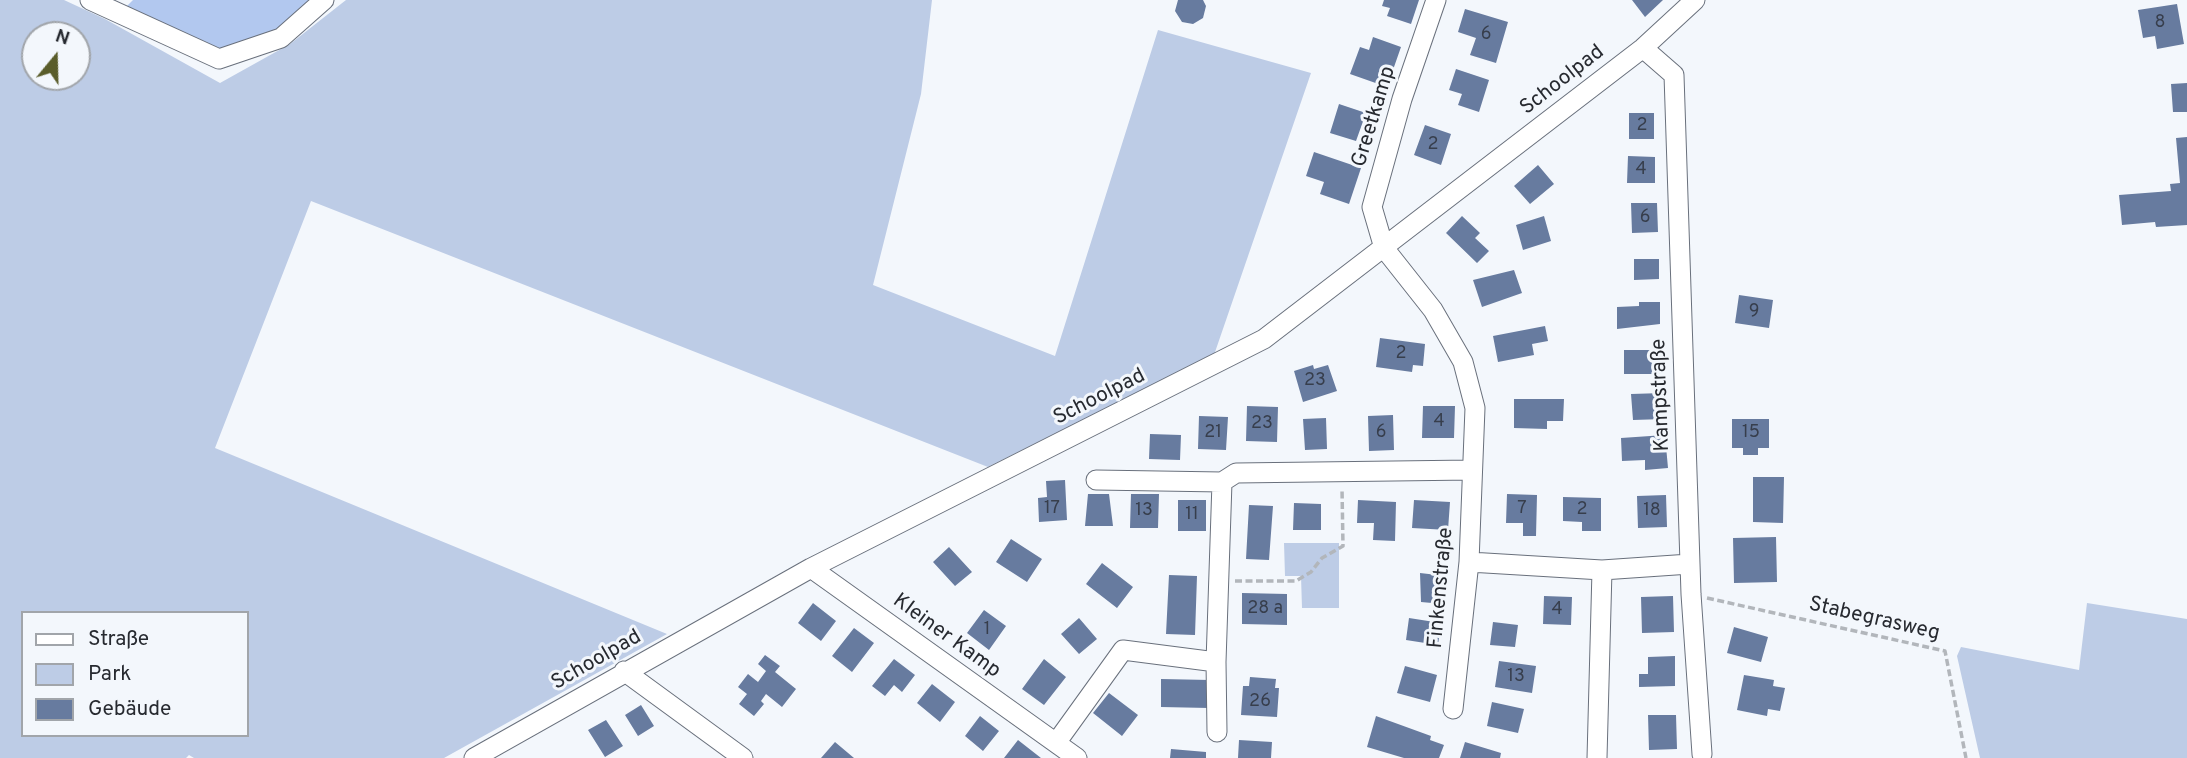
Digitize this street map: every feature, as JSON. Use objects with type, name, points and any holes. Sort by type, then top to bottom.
[{"type":"street","points":[[90,0],[219,59],[281,38],[324,0]]},
{"type":"street","name":"Greetkamp","points":[[1384,248],[1372,207],[1402,99],[1436,0]]},
{"type":"street","name":"Schoolpad","points":[[474,758],[624,671],[811,568],[1264,339],[1643,48],[1695,0]]},
{"type":"street","name":"Kampstraße","points":[[1643,48],[1674,75],[1691,594],[1702,754]]},
{"type":"street","name":"Finkenstraße","points":[[1384,248],[1433,310],[1463,362],[1475,408],[1469,562],[1453,709]]},
{"type":"street","points":[[1096,480],[1342,471],[1472,470]]},
{"type":"street","points":[[1217,732],[1219,581],[1229,477]]},
{"type":"street","points":[[1469,562],[1602,570],[1690,564]]},
{"type":"street","name":"Kleiner Kamp","points":[[811,568],[1077,758]]},
{"type":"street","points":[[1597,758],[1602,570]]},
{"type":"street","points":[[1056,743],[1123,650],[1216,662]]},
{"type":"street","points":[[624,671],[743,758]]},
{"type":"path","points":[[1219,581],[1296,582],[1311,572],[1322,558],[1343,546],[1342,471]]},
{"type":"path","name":"Stabegrasweg","points":[[1691,594],[1945,650],[1966,758]]},
{"type":"green space","points":[[0,0],[64,0],[105,19],[220,83],[290,44],[346,0],[932,0],[921,94],[873,285],[1055,356],[1158,30],[1311,73],[1214,355],[988,467],[311,201],[215,448],[667,634],[444,758],[194,758],[189,755],[186,758],[0,758]]},
{"type":"green space","points":[[1284,543],[1339,543],[1339,608],[1302,608],[1301,576],[1285,576]]},
{"type":"green space","points":[[2087,603],[2187,619],[2187,758],[1980,758],[1957,656],[1961,647],[2079,670]]},
{"type":"shaded area","points":[[133,0],[311,0],[277,30],[220,51],[127,6]]},
{"type":"building","points":[[1178,0],[1203,0],[1206,6],[1203,18],[1193,24],[1182,22],[1175,11]]},
{"type":"building","points":[[1384,0],[1419,0],[1411,24],[1387,16],[1390,8],[1382,6]]},
{"type":"building","points":[[1632,0],[1663,0],[1645,17]]},
{"type":"building","points":[[2177,4],[2184,44],[2157,49],[2155,36],[2143,38],[2138,10]]},
{"type":"building","points":[[1465,9],[1508,22],[1496,63],[1470,55],[1476,38],[1458,32]]},
{"type":"building","points":[[1373,37],[1401,47],[1387,87],[1350,74],[1360,47],[1369,50]]},
{"type":"building","points":[[1456,69],[1489,80],[1479,112],[1458,105],[1462,94],[1449,90]]},
{"type":"building","points":[[2187,83],[2187,112],[2173,112],[2171,84]]},
{"type":"building","points":[[1339,104],[1366,113],[1356,141],[1330,133]]},
{"type":"building","points":[[1629,113],[1654,113],[1654,139],[1629,139]]},
{"type":"building","points":[[1425,125],[1451,134],[1441,165],[1414,155]]},
{"type":"building","points":[[2187,137],[2187,225],[2156,227],[2155,222],[2122,225],[2119,195],[2171,191],[2170,184],[2180,183],[2176,138]]},
{"type":"building","points":[[1314,152],[1361,168],[1349,204],[1320,194],[1324,182],[1306,176]]},
{"type":"building","points":[[1628,156],[1655,157],[1655,183],[1627,183]]},
{"type":"building","points":[[1538,165],[1554,184],[1530,204],[1514,186]]},
{"type":"building","points":[[1631,203],[1657,203],[1658,232],[1632,233]]},
{"type":"building","points":[[1462,216],[1480,233],[1475,238],[1489,251],[1477,263],[1446,233]]},
{"type":"building","points":[[1544,216],[1551,241],[1523,250],[1516,225]]},
{"type":"building","points":[[1634,259],[1659,259],[1659,279],[1634,280]]},
{"type":"building","points":[[1514,270],[1522,293],[1482,307],[1473,280]]},
{"type":"building","points":[[1739,295],[1773,300],[1769,328],[1735,323]]},
{"type":"building","points":[[1639,302],[1660,302],[1660,324],[1617,329],[1617,307],[1639,306]]},
{"type":"building","points":[[1545,326],[1548,341],[1532,344],[1534,355],[1498,362],[1493,336]]},
{"type":"building","points":[[1380,338],[1425,344],[1423,366],[1413,365],[1412,372],[1376,367]]},
{"type":"building","points":[[1624,350],[1663,350],[1663,374],[1624,374]]},
{"type":"building","points":[[1313,365],[1314,369],[1328,365],[1337,391],[1303,402],[1294,371]]},
{"type":"building","points":[[1663,393],[1664,419],[1633,420],[1631,394]]},
{"type":"building","points":[[1514,399],[1564,399],[1563,421],[1547,421],[1547,429],[1514,428]]},
{"type":"building","points":[[1247,406],[1278,407],[1277,442],[1246,441]]},
{"type":"building","points":[[1423,406],[1455,406],[1454,438],[1422,438]]},
{"type":"building","points":[[1393,415],[1394,450],[1369,451],[1368,416]]},
{"type":"building","points":[[1199,416],[1228,417],[1226,450],[1198,449]]},
{"type":"building","points":[[1326,418],[1327,449],[1305,450],[1303,419]]},
{"type":"building","points":[[1732,419],[1769,419],[1769,448],[1758,448],[1758,455],[1743,455],[1743,448],[1732,448]]},
{"type":"building","points":[[1150,434],[1181,435],[1180,460],[1149,459]]},
{"type":"building","points":[[1665,435],[1668,468],[1645,470],[1645,460],[1622,461],[1621,438]]},
{"type":"building","points":[[1753,477],[1784,477],[1783,523],[1753,522]]},
{"type":"building","points":[[1065,480],[1067,520],[1039,522],[1038,498],[1047,497],[1046,481]]},
{"type":"building","points":[[1088,494],[1109,494],[1113,526],[1085,526]]},
{"type":"building","points":[[1131,494],[1159,494],[1158,528],[1130,528]]},
{"type":"building","points":[[1507,494],[1537,495],[1536,536],[1523,536],[1523,523],[1506,523]]},
{"type":"building","points":[[1666,495],[1667,527],[1638,528],[1637,496]]},
{"type":"building","points":[[1563,497],[1601,498],[1601,531],[1582,531],[1582,522],[1563,521]]},
{"type":"building","points":[[1178,500],[1206,500],[1206,531],[1178,531]]},
{"type":"building","points":[[1358,500],[1396,502],[1395,541],[1373,540],[1374,523],[1357,523]]},
{"type":"building","points":[[1414,500],[1450,502],[1448,530],[1412,528]]},
{"type":"building","points":[[1294,503],[1321,504],[1321,530],[1293,530]]},
{"type":"building","points":[[1249,505],[1273,506],[1269,560],[1246,559]]},
{"type":"building","points":[[1776,537],[1777,582],[1734,583],[1733,538]]},
{"type":"building","points":[[1011,539],[1042,559],[1027,582],[996,562]]},
{"type":"building","points":[[949,547],[972,572],[955,586],[933,562]]},
{"type":"building","points":[[1102,563],[1133,587],[1117,608],[1086,584]]},
{"type":"building","points":[[1420,573],[1446,576],[1443,604],[1421,602]]},
{"type":"building","points":[[1169,575],[1197,576],[1195,635],[1166,634]]},
{"type":"building","points":[[1242,593],[1287,594],[1287,625],[1242,624]]},
{"type":"building","points":[[1544,596],[1572,597],[1571,625],[1543,624]]},
{"type":"building","points":[[1673,596],[1674,632],[1642,633],[1641,597]]},
{"type":"building","points":[[813,603],[836,621],[821,641],[798,623]]},
{"type":"building","points":[[984,610],[1006,626],[989,650],[967,633]]},
{"type":"building","points":[[1079,618],[1097,639],[1079,654],[1061,634]]},
{"type":"building","points":[[1409,618],[1441,623],[1438,645],[1406,640]]},
{"type":"building","points":[[1493,622],[1518,625],[1515,647],[1490,645]]},
{"type":"building","points":[[1734,627],[1768,637],[1761,662],[1727,653]]},
{"type":"building","points":[[854,628],[874,643],[852,672],[832,656]]},
{"type":"building","points":[[765,655],[780,666],[775,672],[796,689],[782,707],[766,694],[761,701],[764,704],[754,716],[739,704],[747,694],[738,687],[748,674],[758,682],[766,671],[758,664]]},
{"type":"building","points":[[1675,656],[1675,686],[1639,687],[1639,674],[1648,674],[1648,657]]},
{"type":"building","points":[[894,659],[915,675],[902,692],[894,685],[885,696],[872,686]]},
{"type":"building","points":[[1044,659],[1066,677],[1044,705],[1022,689]]},
{"type":"building","points":[[1499,661],[1536,666],[1532,693],[1495,687]]},
{"type":"building","points":[[1405,666],[1437,675],[1430,702],[1397,693]]},
{"type":"building","points":[[1744,675],[1774,680],[1773,686],[1785,688],[1780,711],[1768,709],[1767,716],[1737,710]]},
{"type":"building","points":[[1250,677],[1276,679],[1275,688],[1279,688],[1277,717],[1241,715],[1243,686],[1249,686]]},
{"type":"building","points":[[1161,679],[1210,680],[1209,708],[1161,707]]},
{"type":"building","points":[[932,684],[955,702],[940,722],[917,703]]},
{"type":"building","points":[[1109,693],[1138,715],[1122,736],[1093,713]]},
{"type":"building","points":[[1492,702],[1524,709],[1518,733],[1487,726]]},
{"type":"building","points":[[641,705],[654,726],[638,736],[625,715]]},
{"type":"building","points":[[1648,715],[1676,715],[1677,749],[1649,750]]},
{"type":"building","points":[[980,716],[999,731],[983,751],[965,736]]},
{"type":"building","points":[[1376,716],[1431,736],[1430,740],[1444,745],[1439,758],[1404,758],[1367,747]]},
{"type":"building","points":[[606,720],[623,746],[605,757],[588,730]]},
{"type":"building","points":[[1018,740],[1041,758],[1004,758]]},
{"type":"building","points":[[1239,740],[1272,742],[1271,758],[1238,758]]},
{"type":"building","points":[[835,742],[854,758],[821,758]]},
{"type":"building","points":[[1465,742],[1501,753],[1500,758],[1460,758]]},
{"type":"building","points":[[1171,749],[1206,752],[1206,758],[1170,758]]}]
